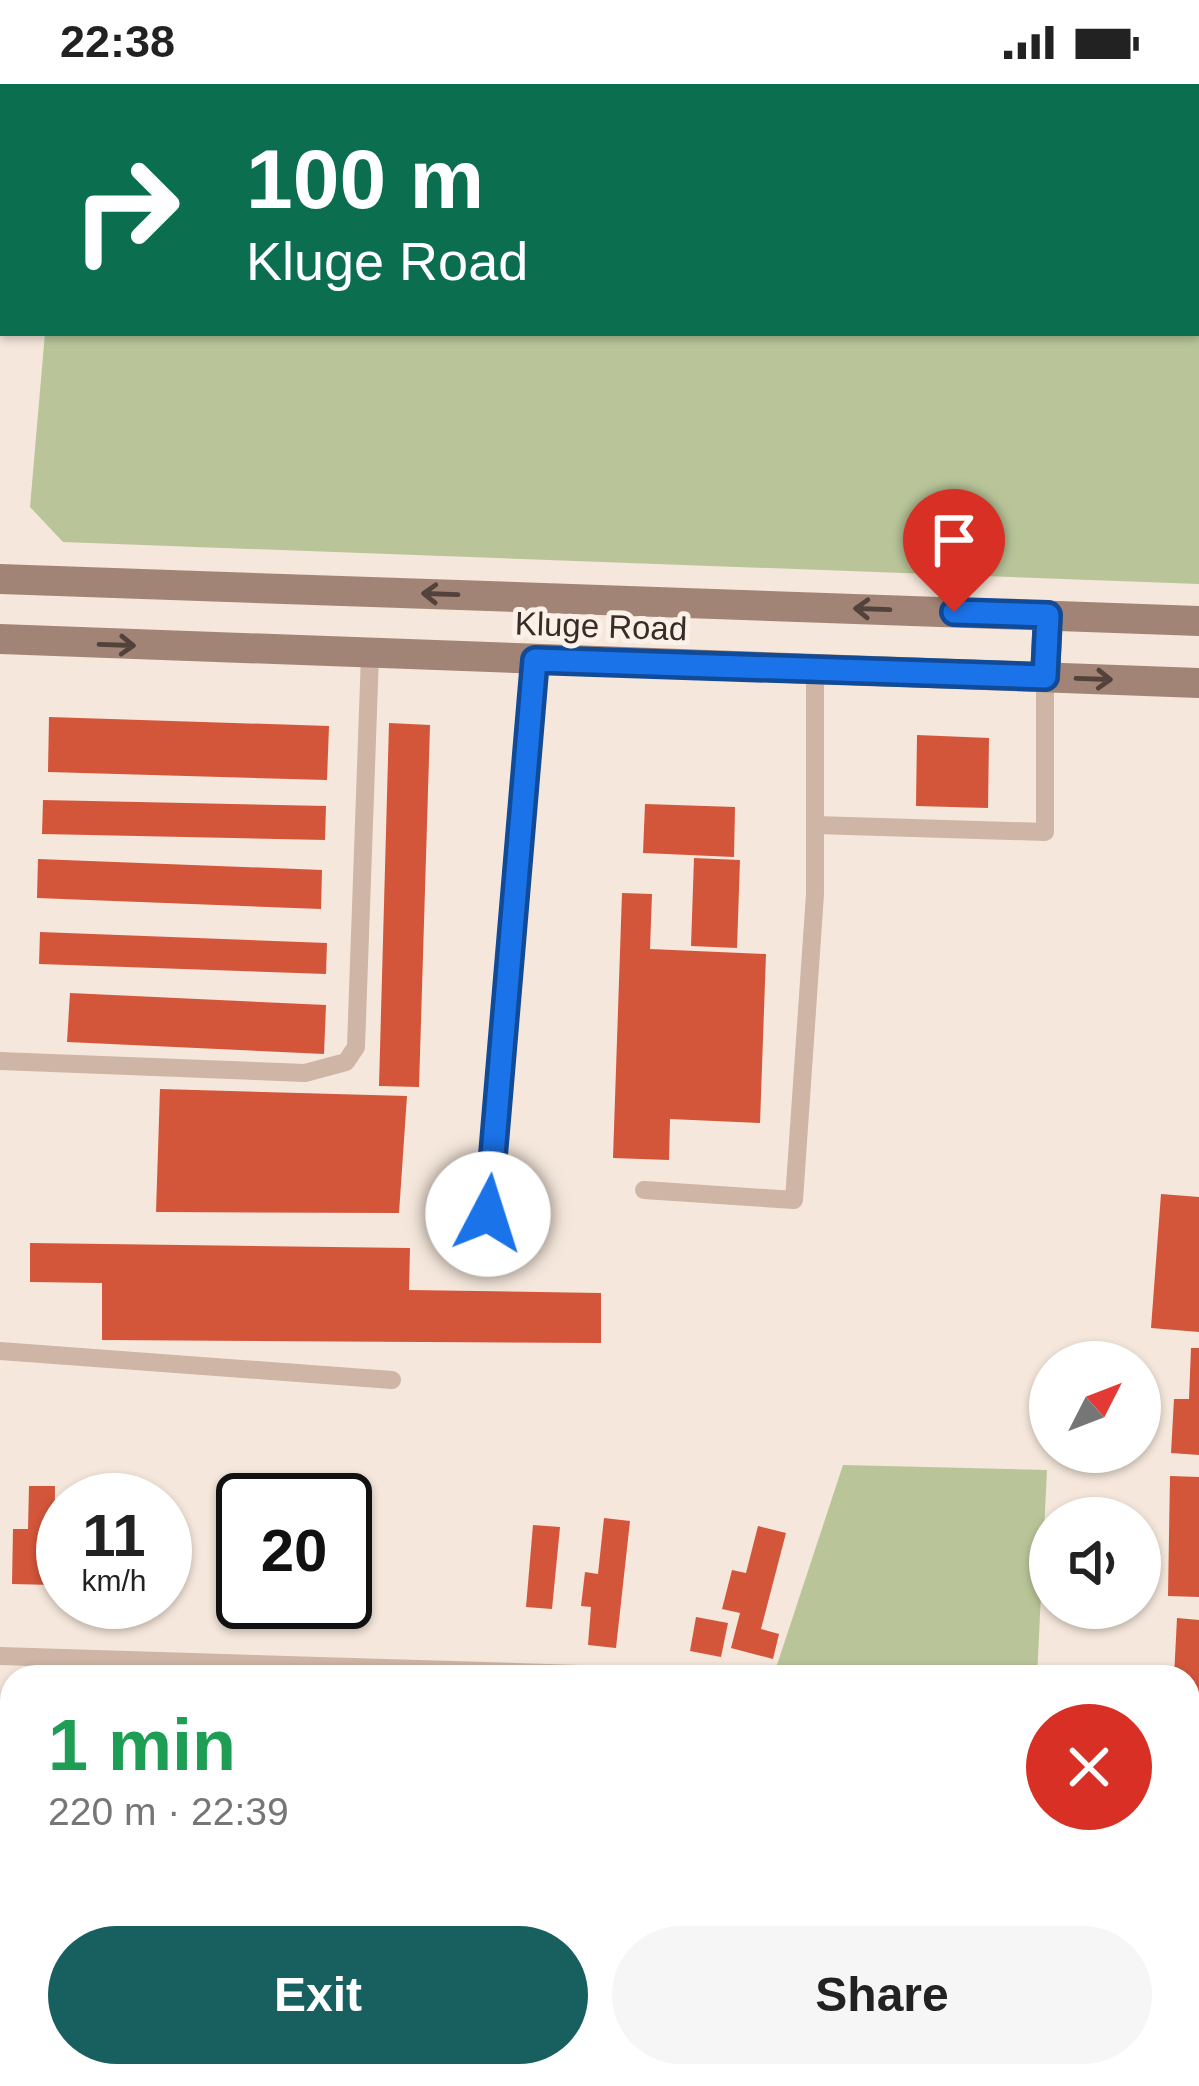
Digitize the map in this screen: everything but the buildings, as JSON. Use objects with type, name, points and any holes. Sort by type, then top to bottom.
[{"type":"main road","name":"Kluge Road","points":[[0,579],[1199,621]]},
{"type":"main road","points":[[1045,677],[1048,615]]},
{"type":"main road","name":"Kluge Road","points":[[0,639],[1199,683]]},
{"type":"lane","points":[[0,1061],[305,1072],[346,1062],[356,1047],[370,655]]},
{"type":"lane","points":[[488,1214],[535,660]]},
{"type":"lane","points":[[644,1190],[794,1200],[815,894],[815,670]]},
{"type":"lane","points":[[816,825],[1045,832],[1045,677]]},
{"type":"lane","points":[[0,1351],[392,1381]]},
{"type":"lane","points":[[0,1656],[289,1665]]},
{"type":"green space","points":[[45,336],[1199,336],[1199,584],[63,542],[30,507]]},
{"type":"green space","points":[[843,1465],[1047,1473],[1046,1497],[1029,1497],[1029,1629],[1039,1629],[1038,1665],[777,1665]]},
{"type":"route","points":[[488,1214],[535,660],[1045,677],[1048,615],[954,612]]}]
